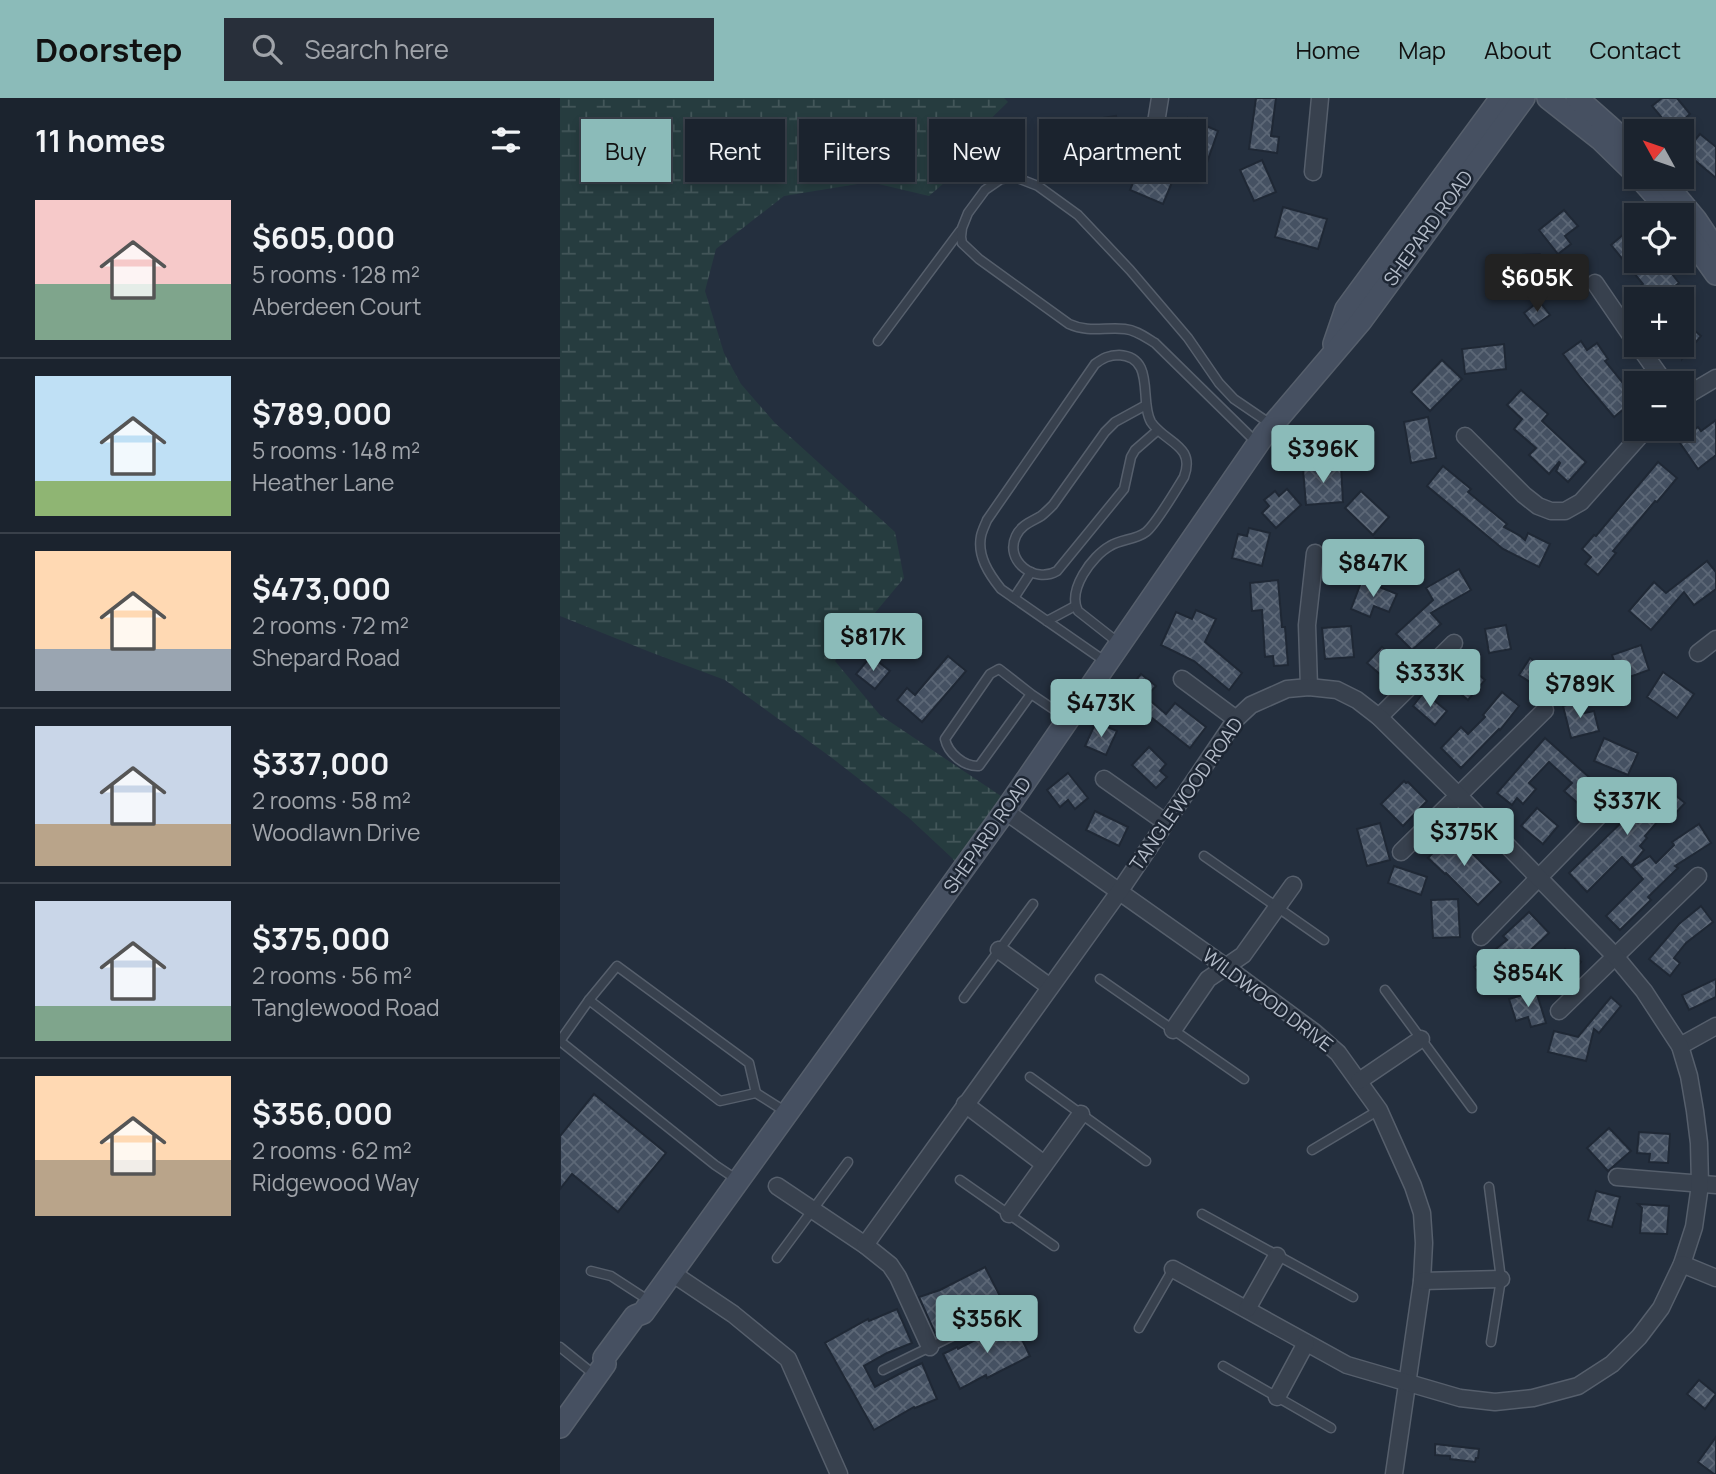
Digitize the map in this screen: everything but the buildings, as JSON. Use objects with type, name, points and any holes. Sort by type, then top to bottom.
[{"type":"street","points":[[1157,119],[1160,98]]},
{"type":"street","points":[[1313,172],[1320,98]]},
{"type":"street","name":"SHEPARD ROAD","points":[[1330,356],[1346,309],[1501,98]]},
{"type":"street","name":"SHEPARD ROAD","points":[[560,1427],[601,1370],[614,1363],[642,1323],[647,1308],[1005,811],[1258,444],[1361,321],[1524,98]]},
{"type":"street","points":[[1548,98],[1624,162]]},
{"type":"street","points":[[1577,98],[1624,141]]},
{"type":"street","points":[[1650,189],[1662,203]]},
{"type":"street","points":[[1670,189],[1716,250]]},
{"type":"street","points":[[1694,243],[1716,274]]},
{"type":"street","points":[[1595,283],[1624,325]]},
{"type":"street","points":[[1694,391],[1716,378]]},
{"type":"street","points":[[1465,436],[1524,495],[1538,506],[1551,511],[1565,511],[1581,502],[1635,441]]},
{"type":"street","points":[[1309,687],[1307,625],[1315,553]]},
{"type":"street","points":[[1698,653],[1716,639]]},
{"type":"street","points":[[1378,717],[1454,643]]},
{"type":"street","points":[[1182,679],[1236,719]]},
{"type":"street","name":"TANGLEWOOD ROAD","points":[[865,1245],[1119,892],[1236,719],[1251,705],[1287,689],[1309,687],[1338,690],[1357,700],[1378,717],[1458,795],[1615,956],[1644,992],[1680,1046],[1689,1076],[1708,1185],[1682,1264],[1661,1308],[1639,1337],[1612,1364],[1578,1386],[1533,1398],[1495,1402],[1460,1398],[1347,1365],[1172,1269]]},
{"type":"street","points":[[1401,852],[1545,710]]},
{"type":"street","points":[[1104,779],[1165,822]]},
{"type":"street","points":[[1481,937],[1625,789]]},
{"type":"street","name":"WILDWOOD DRIVE","points":[[1005,811],[1314,1032],[1338,1053],[1379,1111],[1413,1186],[1422,1213],[1424,1242],[1422,1281],[1394,1474]]},
{"type":"street","points":[[1559,1011],[1698,876]]},
{"type":"street","points":[[1173,1030],[1208,979],[1243,955],[1293,885]]},
{"type":"street","points":[[999,950],[1050,986]]},
{"type":"street","points":[[1680,1046],[1716,1026]]},
{"type":"street","points":[[1359,1081],[1421,1039]]},
{"type":"street","points":[[965,1104],[1044,1164]]},
{"type":"street","points":[[1009,1214],[1081,1114]]},
{"type":"street","points":[[1617,1177],[1708,1185]]},
{"type":"street","points":[[777,1186],[890,1265],[930,1347]]},
{"type":"street","points":[[1247,1309],[1277,1256]]},
{"type":"street","points":[[1682,1264],[1716,1278]]},
{"type":"street","points":[[672,1273],[733,1314],[788,1359],[839,1474]]},
{"type":"street","points":[[1422,1281],[1501,1279]]},
{"type":"street","points":[[1277,1397],[1306,1343]]},
{"type":"lane","points":[[878,341],[962,228],[968,213],[985,190],[1001,179],[1015,177],[1038,186],[1077,215],[1130,270],[1188,338],[1219,383],[1234,399],[1272,425]]},
{"type":"lane","points":[[962,228],[962,243],[979,259],[1069,324],[1089,330],[1126,329],[1155,343],[1258,444]]},
{"type":"lane","points":[[1107,663],[1001,589],[983,561],[981,537],[987,520],[1095,364],[1113,355],[1134,360],[1143,372],[1146,405],[1151,421],[1179,447],[1186,457],[1188,467],[1148,531],[1109,546],[1083,573],[1080,580],[1075,606],[1078,611],[1120,644]]},
{"type":"lane","points":[[1146,405],[1115,422],[1053,505],[1043,515],[1019,530],[1014,541],[1015,557],[1019,564],[1039,575],[1049,576],[1057,571],[1124,489],[1135,450],[1158,430]]},
{"type":"lane","points":[[1014,598],[1031,572]]},
{"type":"lane","points":[[1047,621],[1075,606]]},
{"type":"lane","points":[[1031,694],[979,766],[972,766],[950,753],[945,738],[990,674],[999,669],[1068,719]]},
{"type":"lane","points":[[1204,856],[1324,940]]},
{"type":"lane","points":[[964,998],[1033,904]]},
{"type":"lane","points":[[738,1181],[560,1041],[589,1000],[617,966],[748,1063],[756,1093],[787,1113]]},
{"type":"lane","points":[[1100,979],[1244,1079]]},
{"type":"lane","points":[[1385,990],[1472,1108]]},
{"type":"lane","points":[[589,1000],[720,1101],[756,1093]]},
{"type":"lane","points":[[1030,1077],[1146,1161]]},
{"type":"lane","points":[[1312,1150],[1379,1111]]},
{"type":"lane","points":[[777,1258],[848,1161]]},
{"type":"lane","points":[[960,1180],[1054,1246]]},
{"type":"lane","points":[[1489,1187],[1501,1279],[1491,1342]]},
{"type":"lane","points":[[1202,1214],[1353,1297]]},
{"type":"lane","points":[[1139,1328],[1172,1269]]},
{"type":"lane","points":[[591,1271],[611,1276],[647,1308]]},
{"type":"lane","points":[[883,1370],[981,1322]]},
{"type":"lane","points":[[560,1347],[601,1370]]},
{"type":"lane","points":[[1223,1366],[1331,1428]]},
{"type":"green space","points":[[560,98],[1004,98],[1008,102],[990,119],[929,119],[929,182],[945,182],[929,196],[870,182],[784,196],[716,249],[705,291],[724,353],[741,384],[775,423],[895,532],[904,578],[835,661],[880,715],[1004,798],[957,864],[908,817],[725,680],[560,616]]}]
